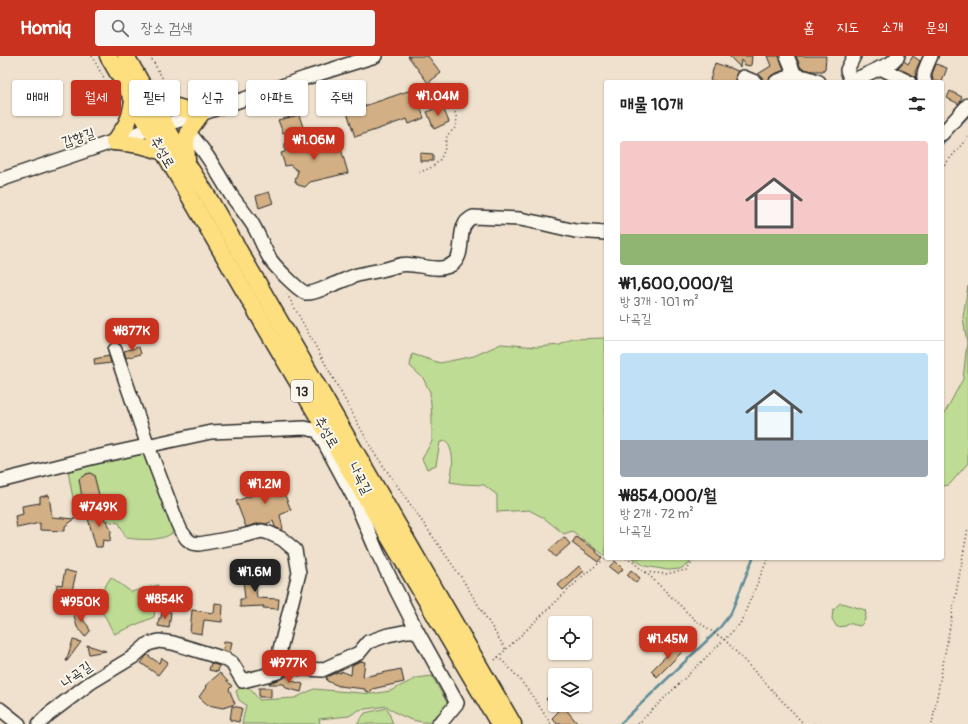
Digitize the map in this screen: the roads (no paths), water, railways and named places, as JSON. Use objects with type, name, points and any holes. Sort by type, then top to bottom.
[{"type":"main road","name":"추성로","points":[[108,56],[129,93]]},
{"type":"main road","name":"추성로","points":[[126,56],[140,80]]},
{"type":"main road","points":[[114,142],[128,123],[131,116]]},
{"type":"main road","name":"추성로","points":[[142,116],[498,724]]},
{"type":"main road","name":"추성로","points":[[161,116],[513,724]]},
{"type":"main road","points":[[188,165],[186,140],[188,133],[200,116]]},
{"type":"main road","points":[[114,142],[134,143],[148,146],[163,152]]},
{"type":"street","name":"갑향길","points":[[238,101],[375,56]]},
{"type":"street","points":[[787,56],[795,75]]},
{"type":"street","points":[[850,80],[848,70],[854,56]]},
{"type":"street","points":[[856,80],[874,74],[894,61],[898,56]]},
{"type":"street","points":[[923,80],[931,56]]},
{"type":"street","points":[[874,74],[900,80]]},
{"type":"street","points":[[780,80],[788,76],[795,75],[815,80]]},
{"type":"street","points":[[944,132],[968,106]]},
{"type":"street","name":"갑향길","points":[[0,180],[150,129],[195,116]]},
{"type":"street","points":[[188,133],[199,143],[232,197],[253,225],[269,259],[300,290],[307,293],[355,276],[381,271],[398,265],[439,269],[451,265],[460,254],[461,236],[465,224],[473,217],[520,220],[575,231],[604,233]]},
{"type":"street","points":[[115,350],[148,446],[181,531],[192,543],[199,544],[262,531],[269,532],[282,539],[295,550],[299,573],[280,649],[282,667],[322,670],[359,653],[368,642],[388,635],[408,631],[417,631]]},
{"type":"street","name":"나곡길","points":[[0,481],[91,458],[211,432],[305,428],[318,431],[354,498],[378,554],[417,631],[457,703],[438,724]]},
{"type":"street","name":"나곡길","points":[[39,724],[49,714],[90,683],[133,657],[148,644],[159,641],[173,643],[225,659],[232,663],[243,681],[278,672],[282,667]]},
{"type":"street","points":[[0,709],[19,724]]},
{"type":"waterway","points":[[956,128],[968,116]]},
{"type":"waterway","points":[[944,141],[948,136]]},
{"type":"waterway","points":[[620,724],[718,630],[731,613],[752,560]]}]
